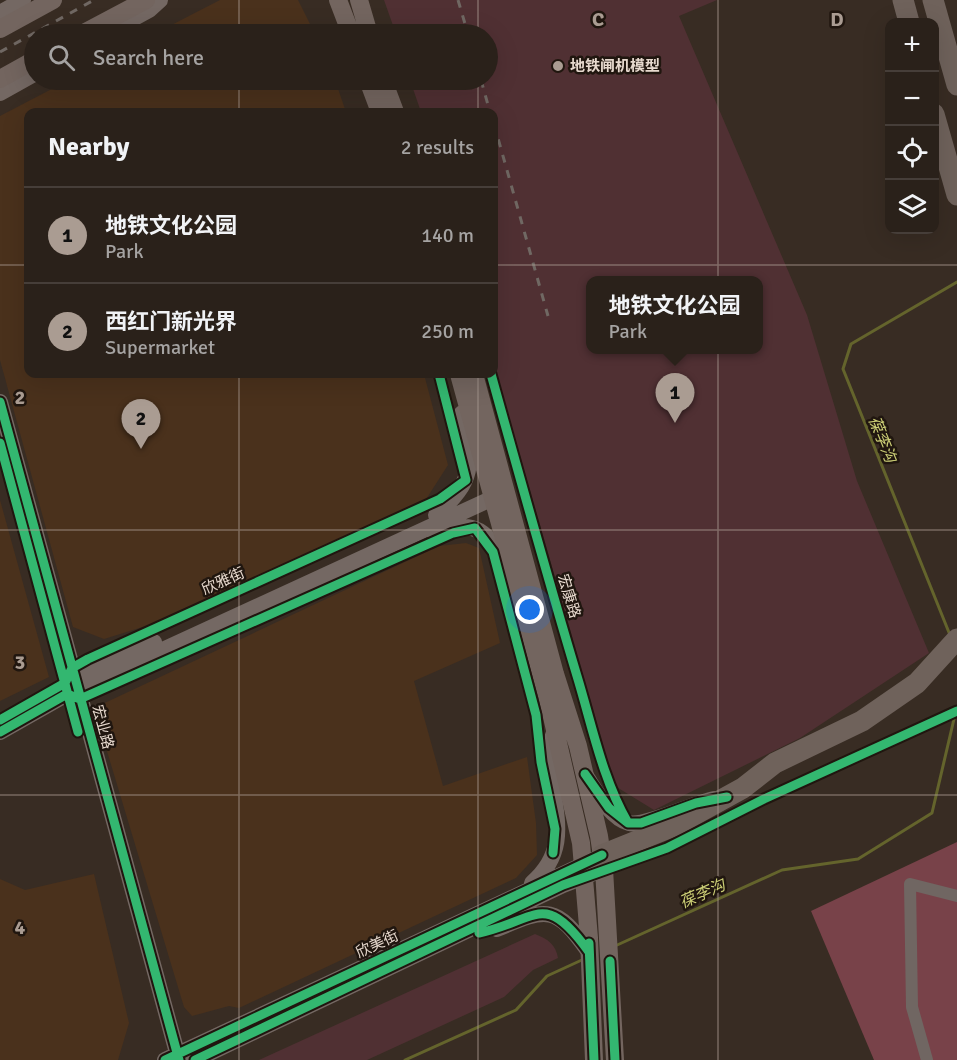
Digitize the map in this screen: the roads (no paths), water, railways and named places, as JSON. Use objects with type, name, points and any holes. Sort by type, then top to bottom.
[{"type":"highway","points":[[903,0],[908,18]]},
{"type":"highway","points":[[933,0],[957,85]]},
{"type":"highway","points":[[937,126],[957,195]]},
{"type":"highway","points":[[603,862],[727,796],[775,763],[862,721],[917,683],[957,639]]},
{"type":"main road","points":[[0,29],[53,0]]},
{"type":"main road","points":[[101,24],[146,0]]},
{"type":"main road","points":[[338,0],[347,24]]},
{"type":"main road","points":[[361,3],[366,24]]},
{"type":"main road","points":[[0,79],[24,66]]},
{"type":"main road","points":[[372,90],[378,108]]},
{"type":"main road","points":[[387,90],[394,108]]},
{"type":"main road","points":[[458,378],[499,492],[585,774],[603,862],[609,929],[615,1060]]},
{"type":"main road","points":[[475,378],[515,577],[554,725],[584,871],[594,1060]]},
{"type":"street","points":[[0,13],[23,0]]},
{"type":"street","points":[[123,24],[149,10],[160,0]]},
{"type":"street","points":[[0,93],[24,80]]},
{"type":"street","points":[[436,515],[456,497],[466,480],[470,466],[458,378]]},
{"type":"street","name":"宏业路","points":[[0,402],[71,686]]},
{"type":"street","name":"宏业路","points":[[0,443],[71,686],[173,1059]]},
{"type":"street","name":"欣雅街","points":[[0,720],[436,515],[499,492]]},
{"type":"street","name":"欣雅街","points":[[0,732],[71,686],[369,554],[499,492]]},
{"type":"street","points":[[369,554],[409,545],[453,526],[475,528],[492,539],[515,577]]},
{"type":"street","points":[[524,890],[540,877],[552,858],[559,837],[550,771],[554,725]]},
{"type":"street","points":[[585,774],[609,808],[627,823],[641,824],[696,803],[727,796]]},
{"type":"street","name":"欣美街","points":[[195,1060],[452,938],[603,862]]},
{"type":"street","name":"欣美街","points":[[173,1059],[524,890],[584,871]]},
{"type":"street","points":[[927,1060],[912,1007],[910,884],[957,896]]},
{"type":"street","points":[[452,938],[497,928],[535,912],[556,916],[589,945]]},
{"type":"waterway","name":"葆李沟","points":[[950,635],[843,369],[851,344],[957,282]]},
{"type":"waterway","name":"葆李沟","points":[[615,946],[782,870],[858,859],[932,813],[954,719]]},
{"type":"waterway","name":"葆李沟","points":[[405,1060],[516,1010],[547,976],[584,959]]},
{"type":"railway","points":[[51,24],[94,0]]},
{"type":"railway","points":[[458,0],[465,24]]},
{"type":"railway","points":[[0,52],[24,39]]},
{"type":"railway","points":[[484,90],[489,108]]},
{"type":"railway","points":[[498,138],[548,316]]},
{"type":"place","name":"地铁闸机模型","points":[[558,66]]},
{"type":"place","name":"地铁文化公园","points":[[675,423]]},
{"type":"place","name":"西红门新光界","points":[[141,449]]}]
